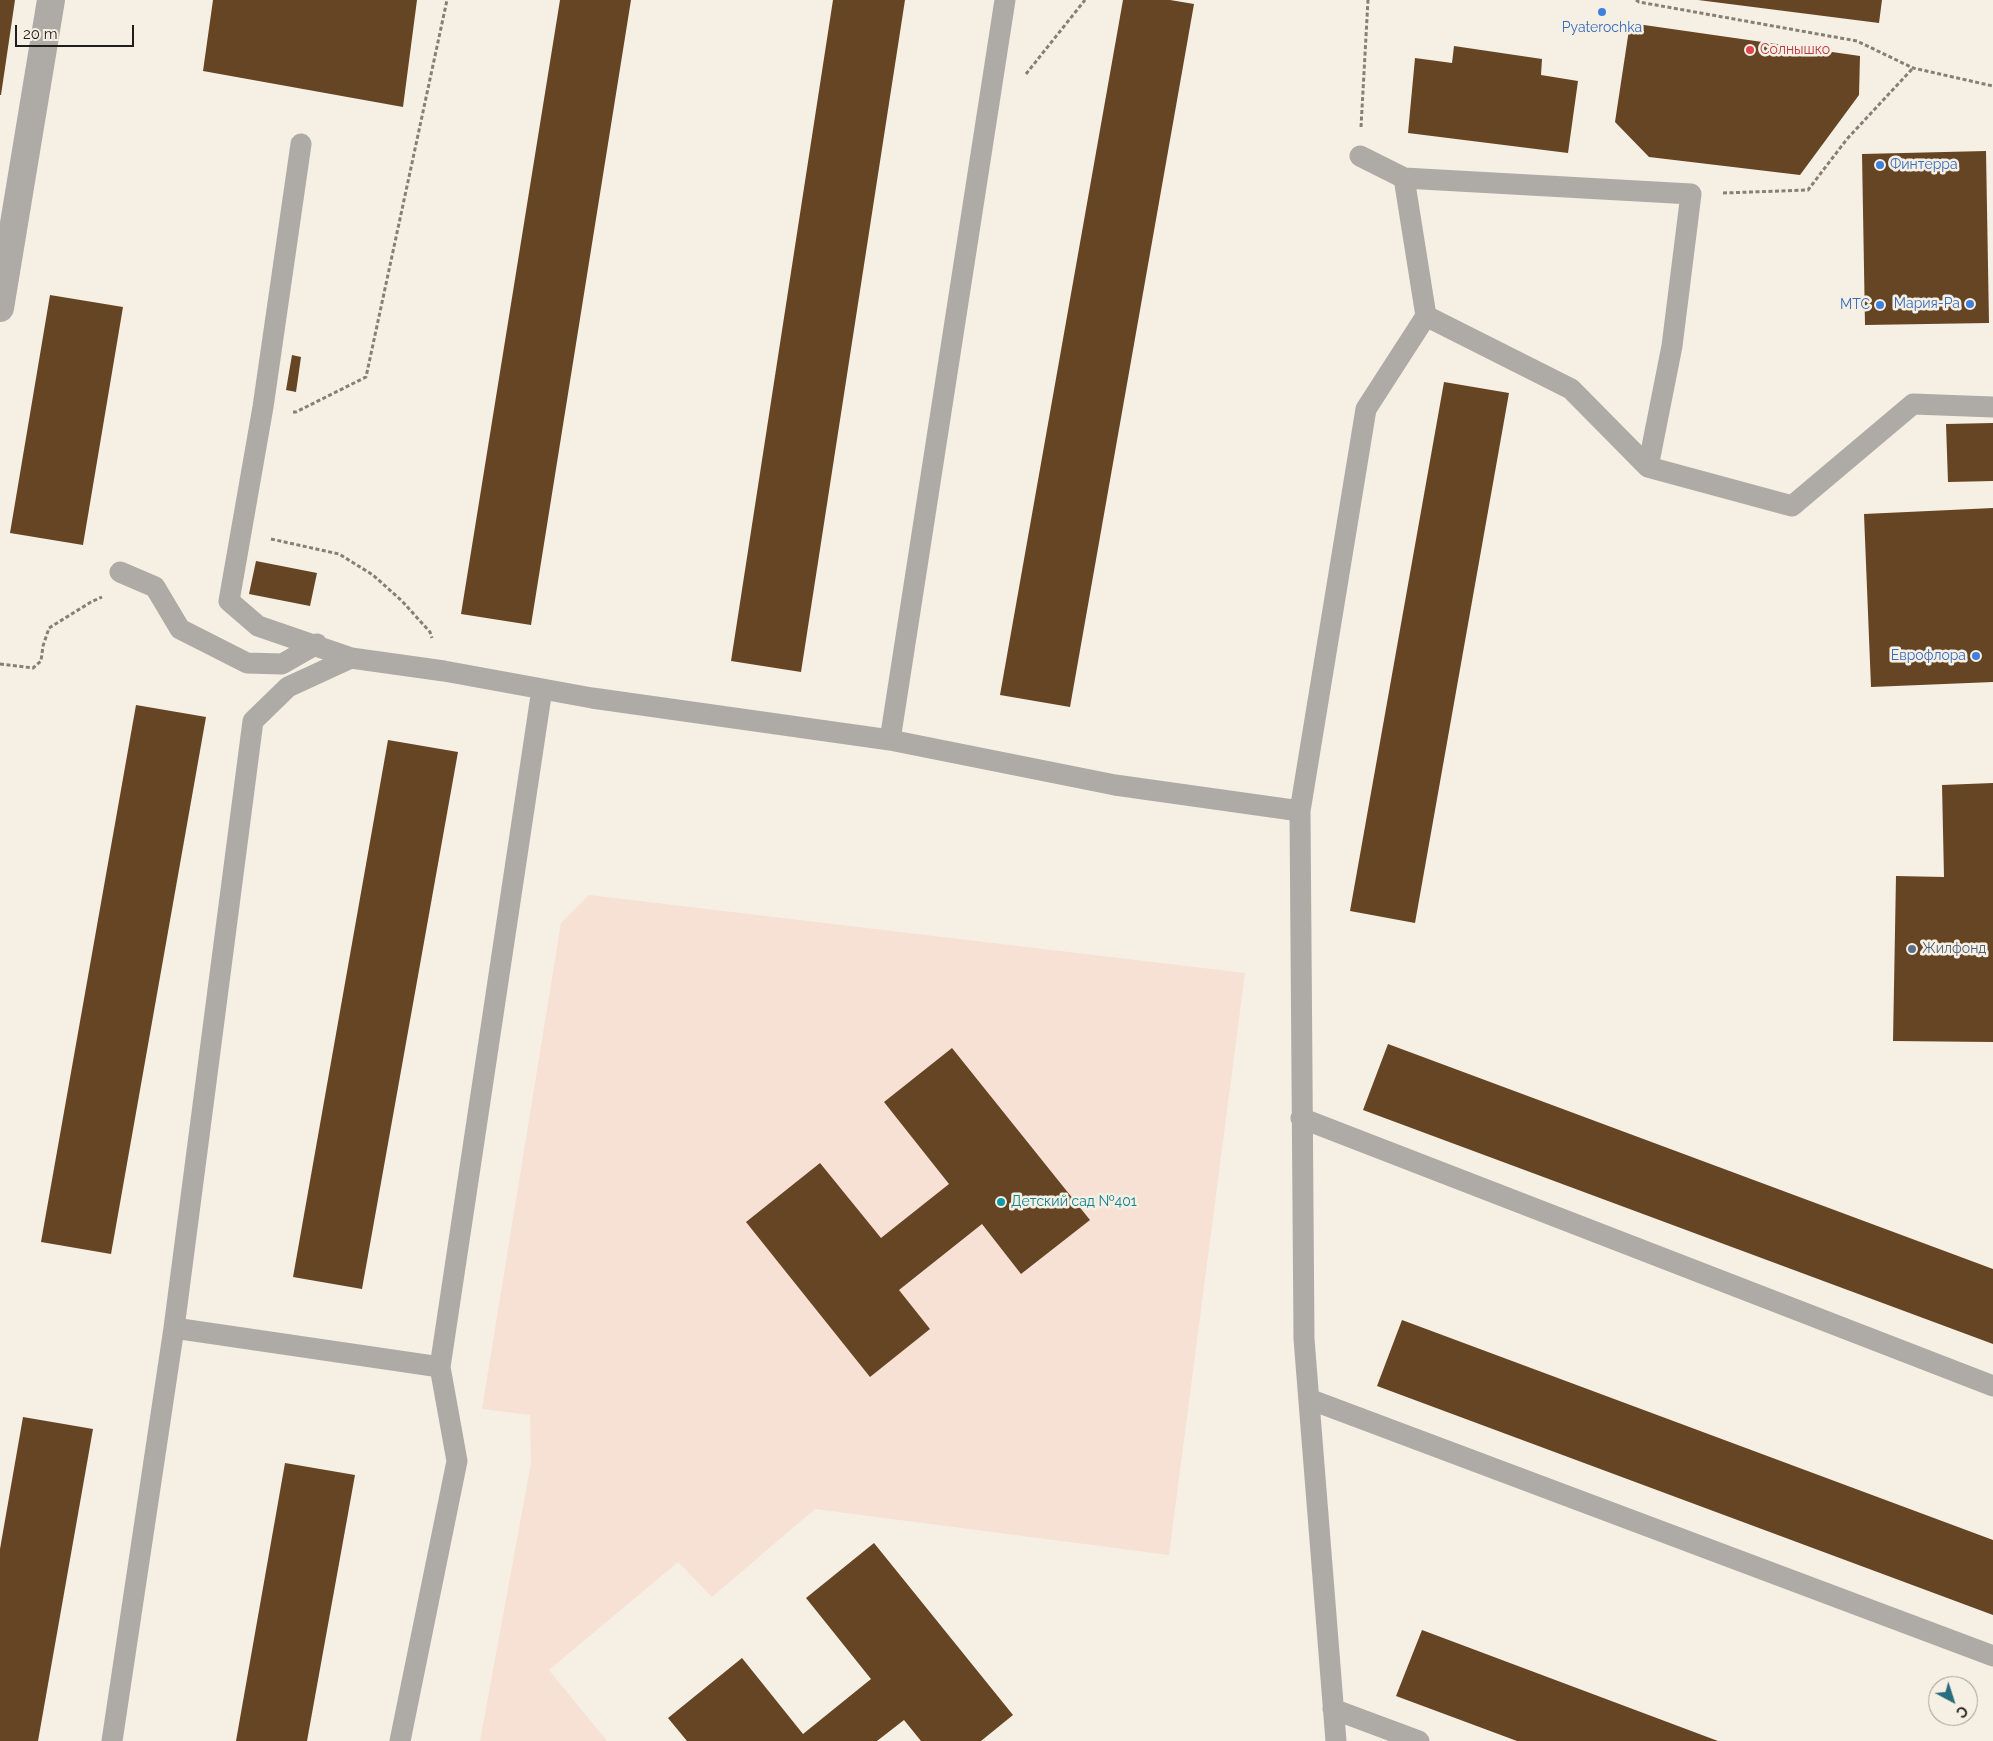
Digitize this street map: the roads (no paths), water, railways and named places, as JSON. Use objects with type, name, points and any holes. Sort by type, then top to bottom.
[{"type":"street","points":[[0,308],[52,0]]},
{"type":"lane","points":[[890,740],[1005,0]]},
{"type":"lane","points":[[301,144],[263,407],[229,601],[258,626],[317,644],[351,658],[444,671],[592,698],[890,740],[1115,785],[1300,811]]},
{"type":"lane","points":[[1360,156],[1404,178],[1691,194],[1672,346],[1648,467]]},
{"type":"lane","points":[[1336,1741],[1304,1339],[1300,811],[1366,408],[1426,316],[1404,178]]},
{"type":"lane","points":[[1426,316],[1571,389],[1648,467],[1792,506],[1913,404],[1993,408]]},
{"type":"lane","points":[[126,575],[155,587],[180,629],[247,663],[282,664],[317,644]]},
{"type":"lane","points":[[112,1741],[174,1328],[253,721],[288,687],[351,658]]},
{"type":"lane","points":[[400,1741],[458,1461],[440,1367],[542,689]]},
{"type":"lane","points":[[1302,1118],[1993,1386]]},
{"type":"lane","points":[[174,1328],[440,1367]]},
{"type":"lane","points":[[1308,1399],[1993,1656]]},
{"type":"lane","points":[[1333,1709],[1419,1741]]},
{"type":"place","name":"Pyaterochka","points":[[1602,12]]},
{"type":"place","name":"Солнышко","points":[[1750,50]]},
{"type":"place","name":"Финтерра","points":[[1880,165]]},
{"type":"place","name":"Мария-Ра","points":[[1970,304]]},
{"type":"place","name":"МТС","points":[[1880,305]]},
{"type":"place","name":"Еврофлора","points":[[1976,656]]},
{"type":"place","name":"Жилфонд","points":[[1912,949]]},
{"type":"place","name":"Детский сад №401","points":[[1001,1202]]}]
